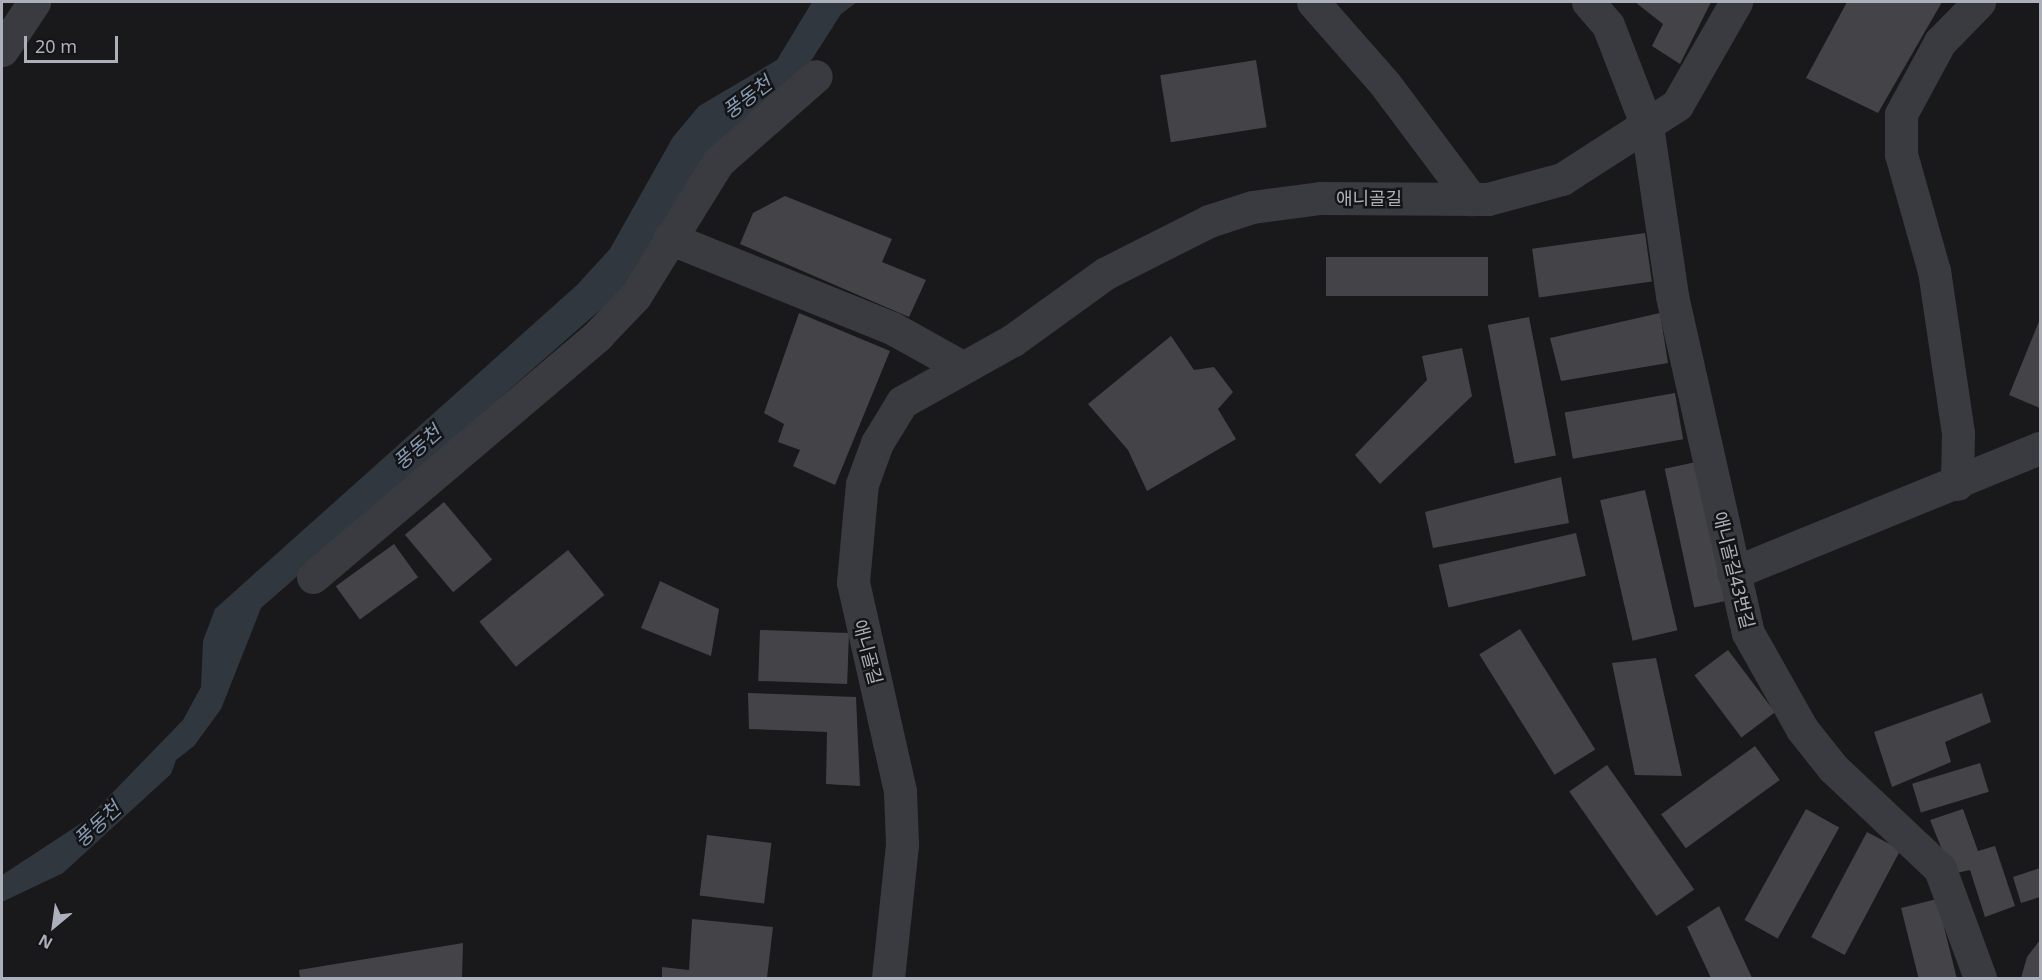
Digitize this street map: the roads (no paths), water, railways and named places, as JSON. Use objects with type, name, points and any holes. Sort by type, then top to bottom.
[{"type":"street","points":[[2,50],[34,2]]},
{"type":"street","points":[[1312,2],[1385,84],[1471,199]]},
{"type":"street","name":"애니골길43번길","points":[[1588,2],[1608,25],[1647,126],[1672,296],[1748,633],[1802,729],[1833,768],[1940,869],[1980,978]]},
{"type":"street","name":"애니골길","points":[[888,978],[902,844],[900,791],[857,604],[855,521],[862,484],[889,420],[918,390],[1030,330],[1106,273],[1209,221],[1252,207],[1320,198],[1471,199],[1510,196],[1562,179],[1677,105],[1736,2]]},
{"type":"street","points":[[1957,484],[1958,433],[1937,294],[1901,154],[1901,114],[1940,42],[1979,2]]},
{"type":"street","points":[[313,577],[598,335],[635,296],[718,162],[816,76]]},
{"type":"street","points":[[669,238],[892,328],[962,368]]},
{"type":"street","points":[[1733,573],[1957,484],[2040,448]]},
{"type":"water","name":"풍동천","points":[[812,2],[857,2],[841,14],[802,75],[672,207],[617,295],[261,608],[221,709],[194,746],[176,760],[171,774],[63,873],[2,902],[2,875],[86,820],[183,720],[201,687],[203,641],[215,609],[577,285],[610,249],[673,137],[699,106],[777,60]]}]
